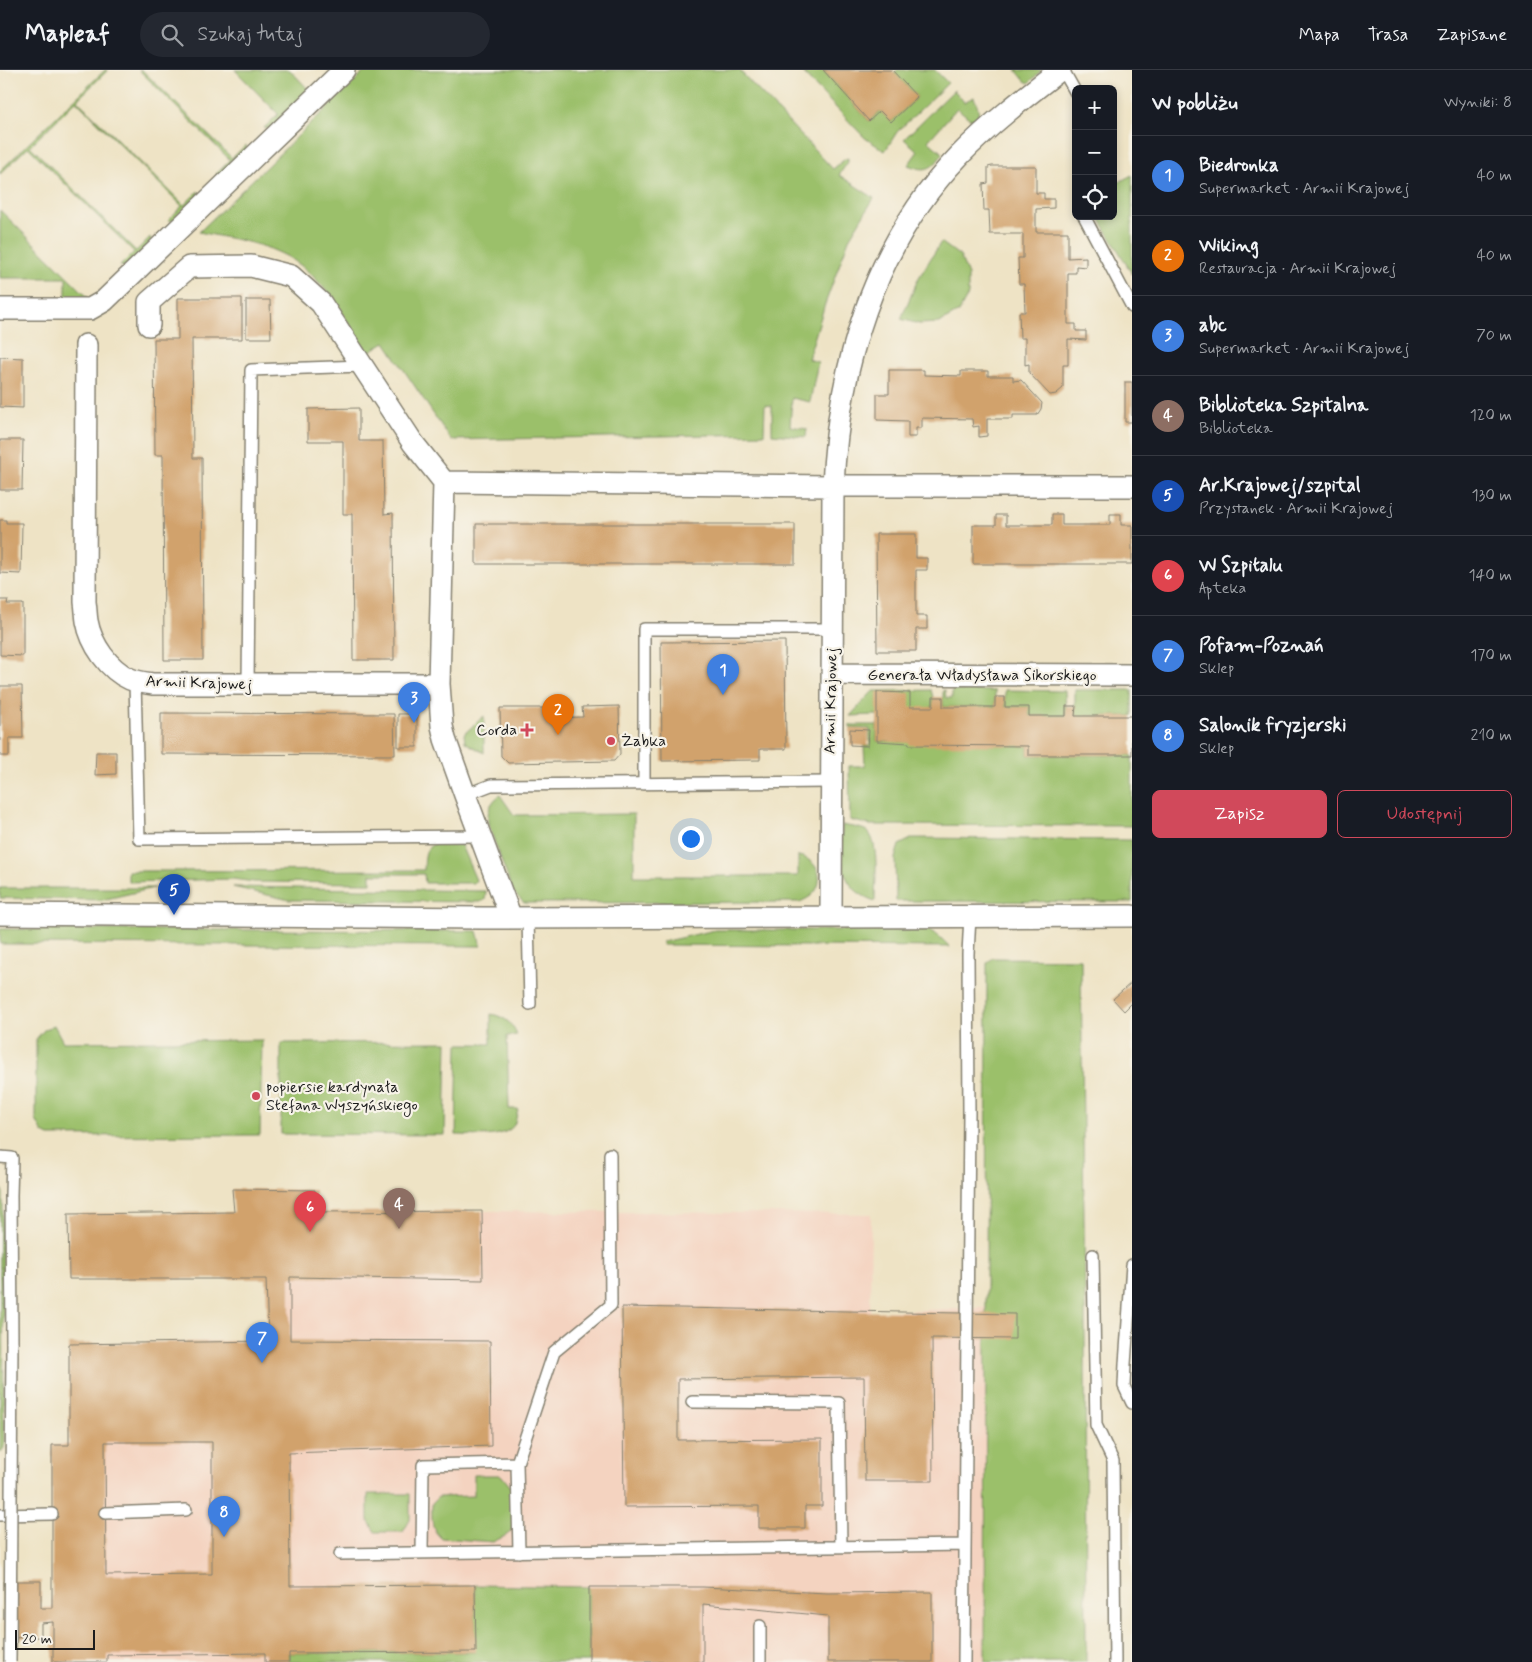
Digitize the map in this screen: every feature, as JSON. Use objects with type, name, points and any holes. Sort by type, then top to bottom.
[{"type":"street","points":[[0,309],[90,309],[104,301],[344,70]]},
{"type":"street","points":[[832,486],[834,453],[846,375],[868,303],[884,264],[912,214],[959,156],[1022,99],[1061,70]]},
{"type":"street","points":[[149,325],[149,302],[189,267],[251,266],[290,276],[321,303],[413,443],[444,482],[440,712],[445,740],[480,836],[519,918]]},
{"type":"street","name":"Armii Krajowej","points":[[86,345],[85,602],[87,622],[93,640],[114,668],[130,679],[153,684],[440,684]]},
{"type":"street","points":[[444,482],[832,486],[1132,486]]},
{"type":"street","name":"Armii Krajowej","points":[[831,916],[832,486]]},
{"type":"street","name":"Generała Władysława Sikorskiego","points":[[833,674],[1132,675]]},
{"type":"street","points":[[0,914],[519,918],[1132,916]]},
{"type":"lane","points":[[1061,70],[1072,87]]},
{"type":"lane","points":[[1086,220],[1132,306]]},
{"type":"lane","points":[[248,685],[251,370],[362,366]]},
{"type":"lane","points":[[644,784],[644,629],[832,629]]},
{"type":"lane","points":[[135,681],[139,839],[480,836]]},
{"type":"lane","points":[[465,795],[491,786],[830,782]]},
{"type":"lane","points":[[964,1662],[970,916]]},
{"type":"lane","points":[[519,918],[530,1004]]},
{"type":"lane","points":[[519,1552],[517,1463],[554,1352],[611,1306],[610,1154]]},
{"type":"lane","points":[[0,1157],[12,1158],[10,1662]]},
{"type":"lane","points":[[1092,1256],[1096,1425],[1113,1461],[1115,1662]]},
{"type":"lane","points":[[1132,1266],[1124,1364],[1124,1386],[1132,1403]]},
{"type":"lane","points":[[692,1402],[839,1403],[841,1547]]},
{"type":"lane","points":[[422,1553],[423,1465],[517,1463]]},
{"type":"lane","points":[[106,1512],[186,1510]]},
{"type":"lane","points":[[0,1515],[52,1514]]},
{"type":"lane","points":[[340,1554],[965,1546]]},
{"type":"lane","points":[[760,1626],[760,1662]]},
{"type":"shaded area","points":[[482,1211],[871,1214],[870,1312],[1085,1304],[1086,1662],[53,1662],[53,1623],[41,1623],[41,1637],[5,1638],[4,1581],[41,1581],[41,1608],[52,1607],[52,1445],[69,1444],[69,1344],[268,1340],[266,1279],[69,1279],[68,1214]]},
{"type":"green space","points":[[105,70],[108,70],[77,100],[184,205],[198,191],[199,197],[173,221],[168,220],[182,206],[76,101],[30,146],[136,251],[150,237],[152,242],[125,267],[120,266],[134,252],[28,147],[0,174],[0,171]]},
{"type":"green space","points":[[139,70],[142,70],[232,158],[246,145],[247,150],[220,175],[216,174],[230,160]]},
{"type":"green space","points":[[235,70],[290,70],[309,90],[269,129],[264,128],[278,114]]},
{"type":"green space","points":[[366,70],[739,70],[833,169],[848,158],[848,162],[839,175],[874,198],[849,239],[825,304],[808,359],[818,362],[810,402],[792,398],[790,426],[807,429],[806,437],[772,434],[772,406],[765,405],[764,434],[451,440],[385,342],[367,353],[330,296],[308,271],[295,261],[270,249],[199,232]]},
{"type":"green space","points":[[800,70],[823,70],[869,121],[880,111],[891,122],[917,97],[894,73],[897,70],[935,70],[948,83],[897,132],[885,151],[865,138]]},
{"type":"green space","points":[[1016,70],[1042,70],[1029,83]]},
{"type":"green space","points":[[954,90],[964,102],[974,97],[977,104],[977,117],[970,119],[957,108],[928,141],[941,152],[942,155],[938,160],[931,167],[924,169],[908,165],[918,151],[904,139]]},
{"type":"green space","points":[[1132,175],[1132,274],[1100,220],[1117,220],[1117,183]]},
{"type":"green space","points":[[0,210],[88,297],[66,298],[66,278],[0,278]]},
{"type":"green space","points":[[941,242],[960,256],[968,275],[968,295],[959,312],[939,323],[919,324],[901,319],[918,279]]},
{"type":"green space","points":[[931,690],[933,707],[877,715],[850,716],[873,691]]},
{"type":"green space","points":[[943,690],[945,690],[946,698],[952,698],[952,690],[995,691],[995,707],[943,707]]},
{"type":"green space","points":[[1005,690],[1065,691],[1066,716],[1029,716],[1029,707],[1005,707]]},
{"type":"green space","points":[[1075,690],[1132,690],[1132,716],[1075,716]]},
{"type":"green space","points":[[484,716],[484,753],[465,742],[464,734]]},
{"type":"green space","points":[[850,725],[877,725],[877,741],[1028,746],[1028,755],[1132,755],[1132,826],[870,825],[850,820],[849,766],[865,766],[864,746],[870,746],[870,729],[850,728]]},
{"type":"green space","points":[[500,795],[514,815],[634,814],[634,876],[798,876],[798,856],[809,860],[816,868],[819,879],[818,884],[813,894],[800,902],[524,903],[513,892],[488,824],[490,807]]},
{"type":"green space","points":[[842,825],[865,830],[872,838],[876,875],[875,901],[854,888],[844,871],[842,861]]},
{"type":"green space","points":[[913,838],[1132,840],[1132,902],[896,901],[895,858],[899,845]]},
{"type":"green space","points":[[438,843],[460,843],[476,880],[474,883],[425,883],[424,874],[371,874],[371,883],[254,882],[233,879],[128,882],[128,871],[424,870],[427,850]]},
{"type":"green space","points":[[233,887],[486,891],[485,900],[480,902],[289,900]]},
{"type":"green space","points":[[0,888],[154,888],[102,900],[0,898]]},
{"type":"green space","points":[[0,929],[477,931],[481,946],[0,944]]},
{"type":"green space","points":[[715,930],[929,930],[950,947],[662,945],[662,942]]},
{"type":"green space","points":[[993,958],[1081,959],[1085,1304],[1086,1662],[985,1662],[987,963]]},
{"type":"green space","points":[[491,1014],[507,1021],[517,1035],[507,1036],[509,1109],[518,1109],[514,1125],[509,1130],[495,1135],[456,1135],[458,1044],[491,1044]]},
{"type":"green space","points":[[54,1025],[63,1042],[262,1040],[260,1135],[49,1136],[43,1133],[36,1120],[36,1039],[44,1030]]},
{"type":"green space","points":[[447,1042],[445,1135],[281,1134],[281,1043]]},
{"type":"green space","points":[[0,1185],[3,1193],[4,1448],[0,1453]]},
{"type":"green space","points":[[474,1475],[501,1475],[516,1493],[517,1523],[507,1535],[493,1542],[441,1538],[433,1526],[432,1503],[438,1497],[474,1496]]},
{"type":"green space","points":[[368,1494],[410,1494],[410,1520],[403,1532],[375,1532],[368,1520]]},
{"type":"green space","points":[[475,1585],[589,1587],[589,1662],[289,1662],[289,1653],[475,1652]]},
{"type":"building","points":[[823,70],[892,70],[917,97],[891,122],[880,111],[869,121]]},
{"type":"building","points":[[1036,166],[1036,193],[1044,193],[1044,199],[1054,199],[1054,208],[1036,209],[1036,232],[1068,232],[1068,258],[1086,257],[1086,267],[1076,266],[1076,273],[1068,273],[1068,324],[1076,324],[1076,331],[1086,331],[1086,340],[1068,339],[1068,365],[1063,365],[1063,388],[1056,394],[1050,395],[1029,373],[1029,364],[1025,365],[1025,338],[1020,338],[1019,312],[1025,312],[1024,284],[1019,284],[1018,258],[1023,258],[1023,234],[990,234],[989,210],[984,210],[983,184],[988,183],[988,167]]},
{"type":"building","points":[[178,298],[242,298],[242,339],[192,339],[193,458],[202,458],[203,660],[164,660],[163,455],[155,455],[154,339],[178,339]]},
{"type":"building","points":[[246,300],[270,300],[271,338],[246,338]]},
{"type":"building","points":[[0,357],[23,358],[23,408],[0,407]]},
{"type":"building","points":[[889,370],[924,370],[924,375],[961,376],[961,371],[988,371],[988,376],[1013,376],[1013,381],[1021,380],[1042,403],[1041,409],[1037,415],[1013,415],[1013,419],[987,419],[987,436],[979,437],[979,426],[973,427],[972,419],[922,418],[922,428],[916,428],[916,437],[908,437],[908,421],[877,420],[877,394],[889,394]]},
{"type":"building","points":[[1125,382],[1132,382],[1132,422],[1125,422]]},
{"type":"building","points":[[359,408],[359,441],[383,441],[384,514],[393,513],[394,660],[353,660],[352,514],[343,514],[343,441],[308,441],[308,409]]},
{"type":"building","points":[[0,440],[23,440],[22,490],[0,490]]},
{"type":"building","points":[[1052,514],[1062,514],[1062,525],[1110,525],[1110,514],[1121,514],[1121,525],[1132,525],[1132,564],[973,564],[973,525],[996,525],[996,515],[1006,515],[1006,525],[1052,525]]},
{"type":"building","points":[[0,520],[6,520],[6,523],[22,523],[21,574],[0,573]]},
{"type":"building","points":[[476,524],[795,524],[795,564],[476,564]]},
{"type":"building","points":[[876,534],[916,534],[916,558],[927,558],[927,570],[916,570],[916,616],[927,616],[927,629],[916,629],[916,651],[877,651]]},
{"type":"building","points":[[0,600],[8,600],[7,604],[23,604],[23,656],[0,655]]},
{"type":"building","points":[[785,641],[786,749],[760,749],[760,760],[662,761],[661,642]]},
{"type":"building","points":[[0,686],[22,686],[23,738],[9,738],[9,756],[0,756]]},
{"type":"building","points":[[877,692],[910,693],[910,707],[933,707],[933,697],[943,697],[943,707],[995,707],[995,697],[1005,697],[1005,707],[1029,707],[1029,716],[1066,716],[1066,706],[1076,706],[1075,716],[1132,716],[1132,755],[1028,755],[1028,746],[909,745],[909,743],[877,741]]},
{"type":"building","points":[[619,706],[620,754],[614,761],[508,763],[501,756],[500,708],[547,708],[547,718],[583,717],[582,707]]},
{"type":"building","points":[[161,713],[394,714],[395,755],[161,754]]},
{"type":"building","points":[[398,714],[417,714],[417,747],[398,747]]},
{"type":"building","points":[[850,729],[869,730],[868,746],[850,745]]},
{"type":"building","points":[[96,752],[116,752],[116,774],[95,775]]},
{"type":"building","points":[[1132,982],[1132,1003],[1124,1011],[1113,999]]},
{"type":"building","points":[[232,1189],[315,1190],[315,1212],[482,1211],[483,1280],[290,1277],[290,1340],[490,1341],[491,1446],[289,1453],[290,1586],[475,1585],[476,1652],[289,1653],[289,1662],[265,1662],[265,1653],[107,1655],[107,1662],[53,1662],[53,1622],[41,1623],[41,1637],[5,1638],[4,1581],[41,1581],[41,1608],[52,1608],[52,1445],[69,1445],[69,1344],[268,1341],[266,1279],[69,1279],[68,1214],[234,1212]],"holes":[[[105,1442],[212,1442],[212,1574],[106,1575]]]},
{"type":"building","points":[[622,1307],[1015,1314],[1015,1339],[932,1338],[933,1481],[865,1481],[864,1377],[678,1379],[678,1440],[822,1439],[822,1506],[805,1506],[805,1528],[759,1528],[759,1506],[624,1507]]},
{"type":"building","points":[[589,1587],[703,1587],[827,1593],[932,1592],[932,1662],[828,1662],[828,1616],[703,1604],[703,1662],[589,1662]]},
{"type":"place","name":"Biedronka","points":[[723,695]]},
{"type":"place","name":"abc","points":[[414,723]]},
{"type":"place","name":"Corda","points":[[527,730]]},
{"type":"place","name":"Wiking","points":[[558,735]]},
{"type":"place","name":"Żabka","points":[[611,741]]},
{"type":"place","name":"Ar.Krajowej/szpital","points":[[174,915]]},
{"type":"place","name":"popiersie kardynała Stefana Wyszyńskiego","points":[[256,1096]]},
{"type":"place","name":"Biblioteka Szpitalna","points":[[399,1229]]},
{"type":"place","name":"W Szpitalu","points":[[310,1232]]},
{"type":"place","name":"Pofam-Poznań","points":[[262,1363]]},
{"type":"place","name":"Salonik fryzjerski","points":[[224,1537]]}]
